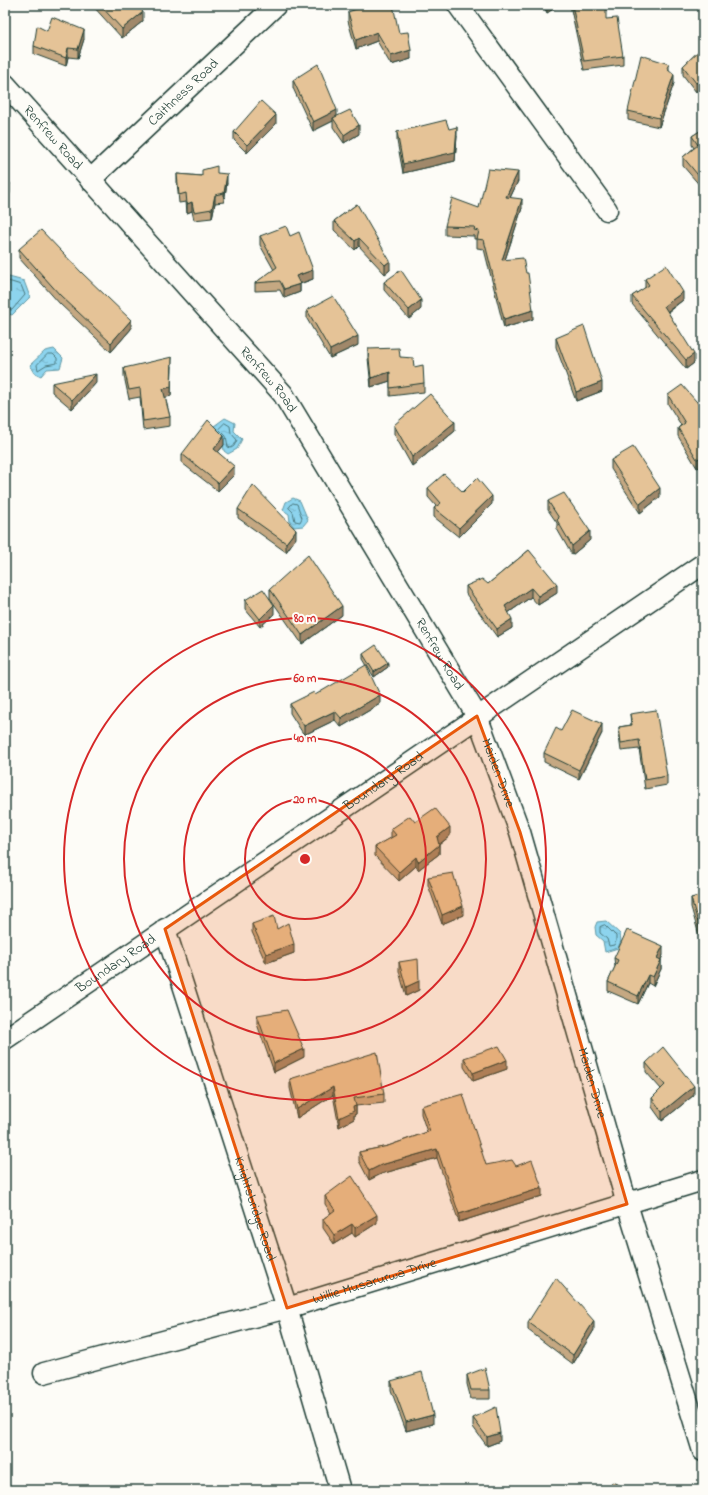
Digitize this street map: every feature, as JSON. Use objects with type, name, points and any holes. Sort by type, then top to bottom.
[{"type":"street","name":"Caithness Road","points":[[90,180],[276,5]]},
{"type":"street","points":[[458,5],[607,210]]},
{"type":"street","name":"Renfrew Road","points":[[5,84],[283,394],[477,716]]},
{"type":"street","name":"Boundary Road","points":[[5,1039],[477,716],[703,564]]},
{"type":"street","name":"Maiden Drive","points":[[477,716],[520,832],[627,1204],[703,1451]]},
{"type":"street","name":"Knightsbridge Road","points":[[165,929],[287,1308],[340,1490]]},
{"type":"street","name":"Willie Musarurwa Drive","points":[[44,1374],[287,1308],[703,1180]]},
{"type":"highlighted area","points":[[477,716],[520,832],[627,1204],[287,1308],[165,929]]},
{"type":"water","points":[[5,276],[24,281],[30,297],[12,315],[5,313]]},
{"type":"water","points":[[54,349],[63,358],[60,368],[47,369],[41,376],[35,373],[30,365],[45,351]]},
{"type":"water","points":[[225,418],[235,423],[234,431],[242,439],[237,449],[228,454],[224,451],[224,447],[214,430],[214,426]]},
{"type":"water","points":[[293,498],[300,501],[308,520],[303,526],[294,527],[290,522],[289,514],[283,510],[286,502]]},
{"type":"water","points":[[606,921],[620,934],[621,941],[618,948],[605,952],[603,941],[596,935],[595,927],[597,922]]},
{"type":"building","points":[[100,5],[136,5],[143,12],[122,29]]},
{"type":"building","points":[[368,5],[393,5],[399,33],[408,32],[411,50],[391,56],[377,32],[356,40],[348,12]]},
{"type":"building","points":[[572,5],[595,5],[596,7],[606,7],[606,19],[617,18],[623,56],[584,61]]},
{"type":"building","points":[[52,17],[84,30],[78,49],[68,48],[66,58],[34,46],[37,26],[47,31]]},
{"type":"building","points":[[703,47],[703,78],[696,83],[683,66]]},
{"type":"building","points":[[641,55],[669,64],[667,68],[674,74],[659,118],[628,111]]},
{"type":"building","points":[[318,64],[337,110],[313,122],[293,80]]},
{"type":"building","points":[[261,101],[276,115],[247,145],[234,132]]},
{"type":"building","points":[[350,110],[359,125],[344,135],[333,118]]},
{"type":"building","points":[[446,120],[449,129],[457,127],[455,152],[403,164],[397,132]]},
{"type":"building","points":[[703,129],[702,180],[683,157],[698,145],[692,136]]},
{"type":"building","points":[[217,166],[217,173],[227,174],[224,193],[215,195],[212,209],[194,212],[192,202],[187,204],[186,193],[179,195],[177,174],[202,176],[202,170]]},
{"type":"building","points":[[488,169],[518,172],[506,197],[522,199],[502,260],[523,258],[526,273],[528,273],[533,310],[504,319],[484,240],[477,239],[479,231],[474,230],[475,227],[445,226],[452,198],[479,208]]},
{"type":"building","points":[[5,182],[10,183],[5,207]]},
{"type":"building","points":[[357,204],[390,261],[385,265],[359,238],[355,241],[334,221]]},
{"type":"building","points":[[286,226],[290,236],[299,232],[313,270],[296,276],[300,284],[284,289],[280,281],[255,283],[277,267],[260,236]]},
{"type":"building","points":[[41,230],[82,273],[131,320],[111,343],[60,295],[19,249]]},
{"type":"building","points":[[666,265],[683,292],[664,306],[694,354],[686,360],[632,296],[649,285],[645,279]]},
{"type":"building","points":[[401,270],[421,300],[409,310],[384,282]]},
{"type":"building","points":[[333,296],[358,336],[330,350],[307,310]]},
{"type":"building","points":[[584,326],[602,382],[576,392],[556,338]]},
{"type":"building","points":[[399,348],[400,357],[413,358],[414,367],[423,365],[424,383],[390,388],[390,372],[371,378],[368,349]]},
{"type":"building","points":[[172,357],[171,387],[163,389],[170,417],[143,421],[140,388],[129,390],[124,368]]},
{"type":"building","points":[[96,374],[72,400],[52,383]]},
{"type":"building","points":[[682,385],[703,409],[703,457],[697,459],[678,428],[685,423],[668,395]]},
{"type":"building","points":[[430,394],[455,422],[412,457],[394,425]]},
{"type":"building","points":[[208,420],[224,436],[214,449],[234,466],[218,483],[182,454]]},
{"type":"building","points":[[633,447],[660,488],[640,504],[611,460]]},
{"type":"building","points":[[444,474],[463,492],[477,478],[492,496],[459,528],[434,508],[441,503],[428,488]]},
{"type":"building","points":[[253,485],[296,530],[286,543],[238,509]]},
{"type":"building","points":[[564,493],[590,531],[572,546],[557,520],[559,518],[548,501]]},
{"type":"building","points":[[529,550],[557,584],[538,596],[531,588],[505,606],[512,619],[497,629],[466,586],[482,579],[488,584]]},
{"type":"building","points":[[308,555],[342,606],[302,635],[270,589]]},
{"type":"building","points":[[263,589],[274,605],[260,619],[245,600]]},
{"type":"building","points":[[376,645],[388,663],[374,672],[363,654]]},
{"type":"building","points":[[366,665],[380,695],[341,718],[335,711],[304,726],[290,704],[314,692],[315,695]]},
{"type":"building","points":[[572,710],[602,724],[579,770],[544,753],[556,728],[561,731]]},
{"type":"building","points":[[656,710],[667,776],[645,780],[639,740],[621,743],[619,727],[632,725],[630,714]]},
{"type":"building","points":[[435,808],[450,827],[437,837],[439,845],[418,862],[416,857],[399,872],[375,847],[396,835],[391,829],[410,816],[415,822]]},
{"type":"building","points":[[453,873],[463,906],[442,915],[428,877]]},
{"type":"building","points":[[703,895],[703,937],[702,937],[691,898]]},
{"type":"building","points":[[274,916],[277,929],[288,923],[294,944],[266,954],[252,924]]},
{"type":"building","points":[[627,930],[663,946],[657,958],[661,960],[653,977],[648,975],[638,996],[608,982],[618,960],[614,958]]},
{"type":"building","points":[[418,959],[419,981],[406,987],[399,962]]},
{"type":"building","points":[[287,1010],[304,1049],[274,1063],[257,1015]]},
{"type":"building","points":[[499,1046],[507,1060],[473,1073],[464,1058]]},
{"type":"building","points":[[663,1047],[694,1086],[662,1112],[652,1098],[665,1085],[646,1063]]},
{"type":"building","points":[[377,1052],[384,1094],[354,1098],[356,1106],[353,1107],[354,1111],[339,1118],[333,1087],[297,1109],[290,1079]]},
{"type":"building","points":[[463,1094],[486,1165],[512,1160],[516,1166],[532,1160],[542,1188],[459,1214],[437,1149],[381,1165],[369,1171],[359,1152],[388,1146],[430,1131],[421,1106]]},
{"type":"building","points":[[352,1176],[377,1215],[355,1228],[352,1224],[334,1235],[323,1219],[335,1210],[325,1196]]},
{"type":"building","points":[[556,1278],[594,1321],[573,1355],[528,1322]]},
{"type":"building","points":[[485,1368],[490,1390],[471,1390],[467,1375]]},
{"type":"building","points":[[422,1372],[433,1415],[406,1422],[391,1381]]},
{"type":"building","points":[[496,1407],[500,1433],[487,1437],[473,1418]]},
{"type":"building","points":[[612,1482],[631,1490],[610,1490]]}]
